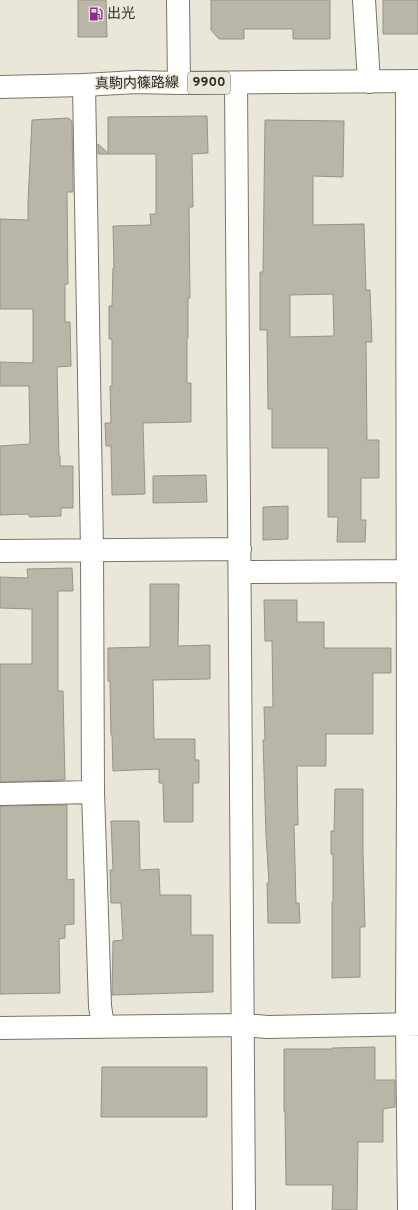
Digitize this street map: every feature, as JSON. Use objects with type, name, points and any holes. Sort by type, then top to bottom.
[{"type":"street","points":[[178,0],[179,83]]},
{"type":"street","points":[[364,0],[369,82]]},
{"type":"street","name":"真駒内篠路線","points":[[0,87],[136,82],[412,82]]},
{"type":"street","points":[[408,1210],[413,1024],[412,82]]},
{"type":"street","points":[[236,83],[244,1210]]},
{"type":"street","points":[[84,85],[92,550],[94,792],[100,1006],[103,1026]]},
{"type":"street","points":[[0,551],[240,549]]},
{"type":"street","points":[[240,572],[413,572]]},
{"type":"street","points":[[0,794],[94,792]]},
{"type":"street","points":[[0,1028],[413,1024]]},
{"type":"building","points":[[78,0],[106,0],[107,37],[78,37]]},
{"type":"building","points":[[211,0],[330,0],[330,39],[293,39],[293,29],[244,29],[244,39],[219,39],[211,30]]},
{"type":"building","points":[[383,0],[418,0],[418,34],[383,34]]},
{"type":"building","points":[[207,116],[208,153],[192,154],[193,207],[189,207],[190,298],[188,298],[187,383],[191,383],[191,422],[143,423],[145,494],[112,495],[111,446],[106,446],[105,423],[111,423],[110,386],[112,386],[112,339],[109,339],[109,306],[112,306],[114,268],[113,226],[151,225],[150,214],[156,214],[156,154],[98,154],[98,144],[108,153],[108,117]]},
{"type":"building","points":[[68,118],[72,121],[73,192],[67,192],[68,284],[65,284],[65,322],[70,322],[71,366],[57,367],[60,466],[73,466],[73,508],[61,508],[61,516],[29,517],[29,514],[0,515],[0,446],[30,444],[29,386],[0,386],[0,362],[33,363],[33,309],[0,309],[0,219],[28,220],[32,120]]},
{"type":"building","points":[[265,120],[344,121],[343,177],[313,176],[313,225],[364,224],[366,290],[370,290],[372,342],[366,342],[367,440],[379,440],[379,478],[361,478],[361,520],[366,520],[365,542],[337,542],[338,517],[328,517],[328,448],[272,448],[272,409],[268,409],[267,330],[260,330],[260,272],[263,272]],"holes":[[[333,294],[334,336],[290,337],[290,295]]]},
{"type":"building","points":[[206,475],[207,502],[153,503],[153,476]]},
{"type":"building","points":[[288,506],[288,539],[263,540],[263,507]]},
{"type":"building","points":[[72,568],[73,591],[58,591],[58,691],[63,691],[65,780],[0,782],[0,664],[32,664],[32,609],[0,608],[0,577],[28,578],[27,569]]},
{"type":"building","points":[[150,584],[179,584],[178,646],[210,645],[210,679],[153,680],[154,739],[195,739],[195,760],[199,760],[199,783],[193,783],[193,822],[164,822],[163,783],[159,783],[159,769],[113,771],[110,681],[108,681],[108,648],[150,647]]},
{"type":"building","points":[[264,600],[297,600],[297,622],[324,622],[324,648],[391,648],[391,673],[373,673],[373,734],[326,734],[326,766],[297,766],[298,825],[294,825],[296,903],[299,903],[300,923],[268,923],[267,883],[269,883],[263,740],[265,740],[264,707],[273,707],[272,641],[265,641]]},
{"type":"building","points":[[335,789],[363,789],[365,927],[360,927],[360,977],[332,978],[333,854],[331,854],[331,831],[334,831]]},
{"type":"building","points":[[67,805],[67,880],[74,879],[74,924],[65,925],[65,938],[59,939],[60,993],[0,994],[0,806]]},
{"type":"building","points":[[111,821],[139,821],[140,870],[159,869],[160,895],[191,895],[191,935],[213,935],[213,992],[112,995],[113,941],[123,940],[121,903],[111,903],[110,870],[113,870]]},
{"type":"building","points":[[375,1047],[375,1080],[395,1080],[395,1107],[383,1109],[383,1142],[358,1142],[357,1210],[332,1210],[333,1185],[286,1185],[284,1049]]},
{"type":"building","points":[[102,1067],[207,1067],[207,1117],[101,1117]]},
{"type":"place","name":"出光","points":[[96,14]]}]
